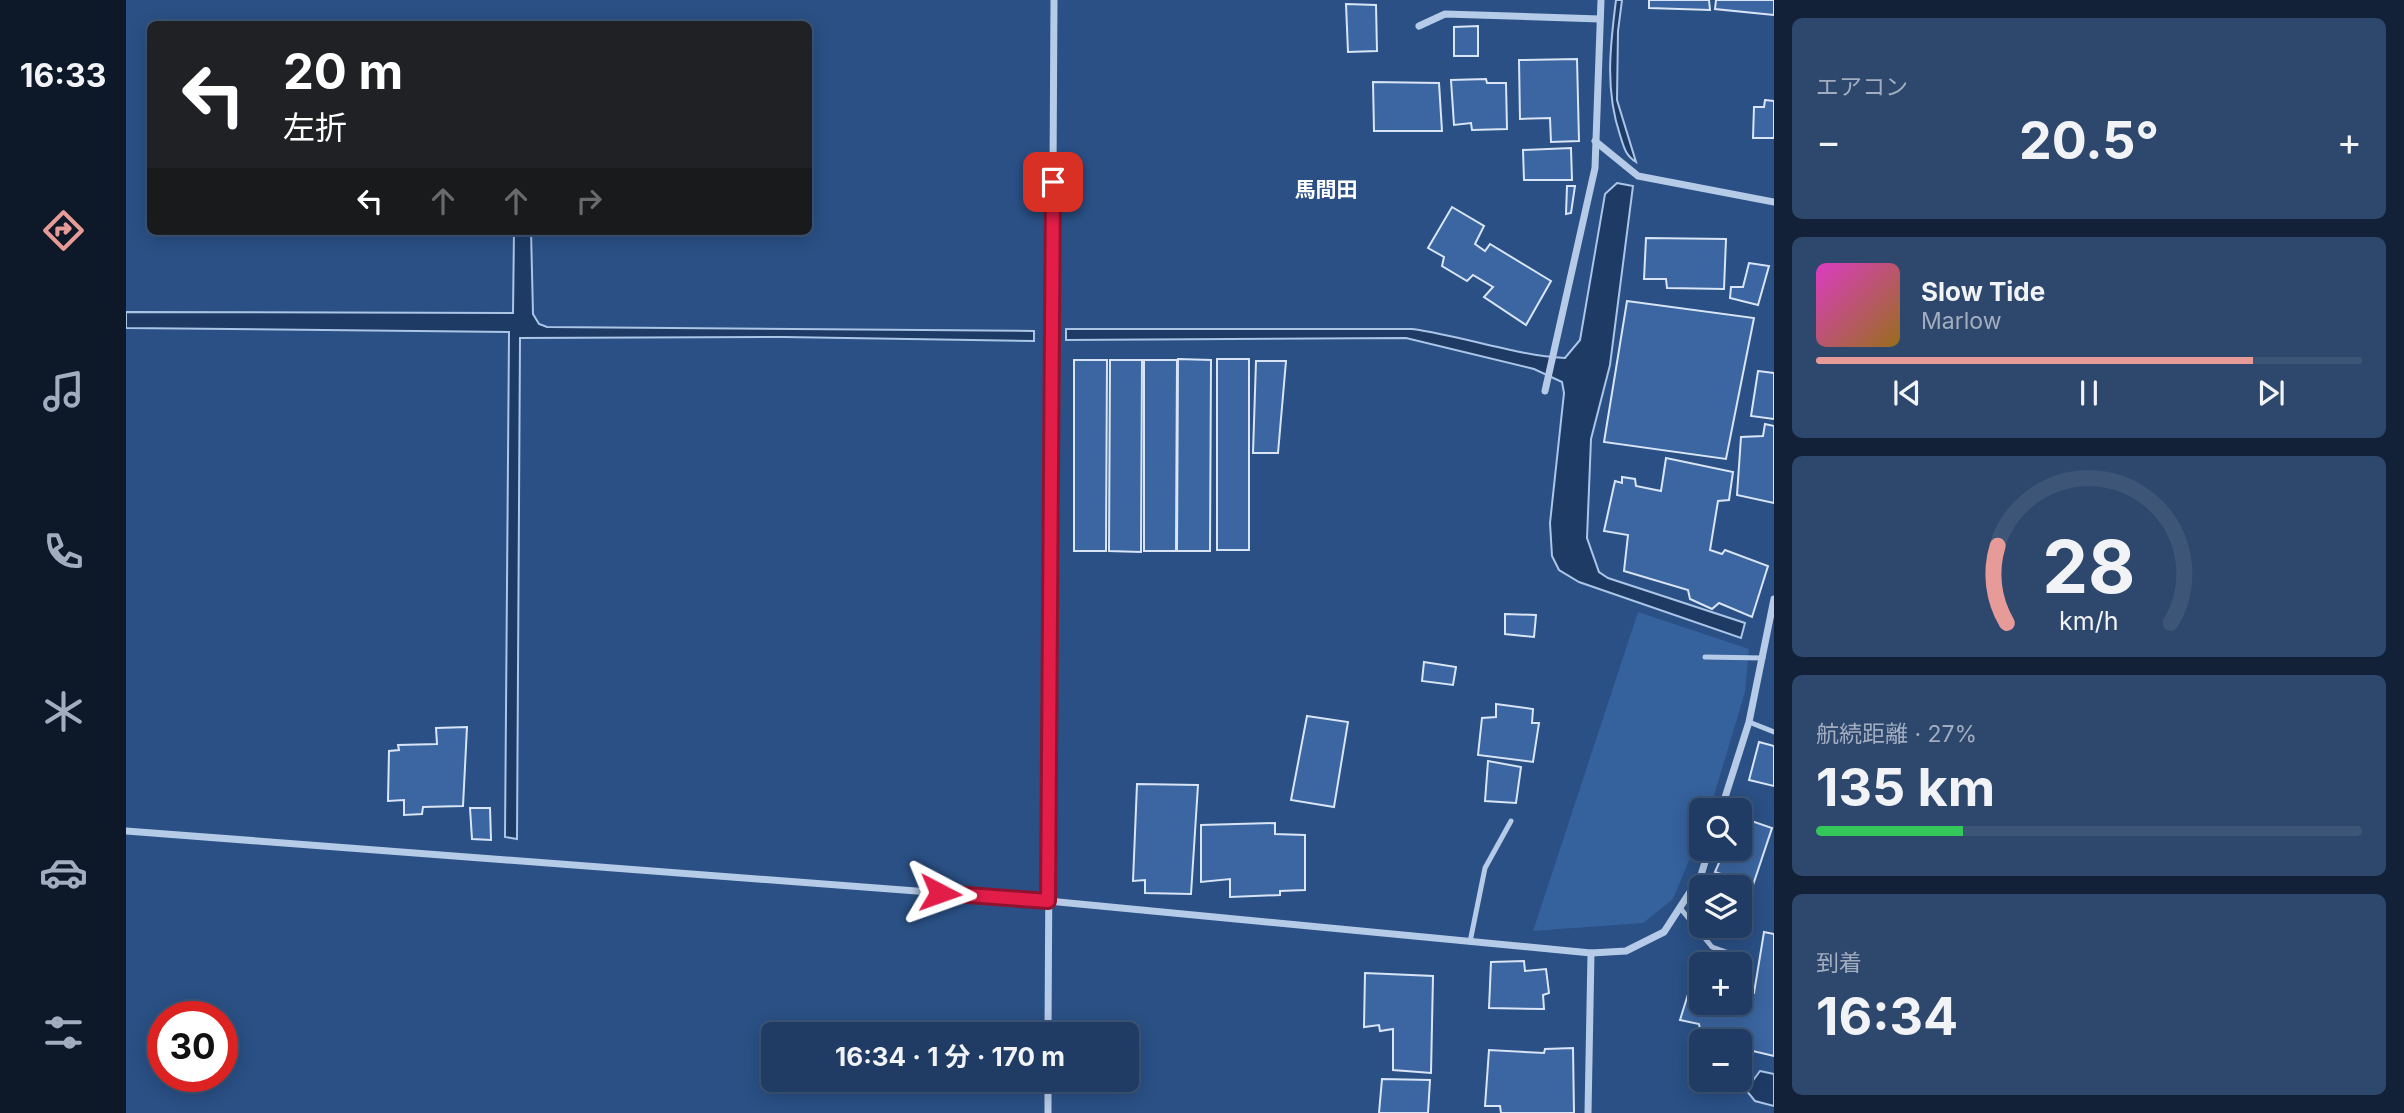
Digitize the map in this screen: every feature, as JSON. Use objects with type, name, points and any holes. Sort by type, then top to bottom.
[{"type":"street","points":[[1048,1022],[1054,0]]},
{"type":"street","points":[[1545,391],[1595,168],[1601,0]]},
{"type":"street","points":[[1419,26],[1445,14],[1600,19]]},
{"type":"street","points":[[1595,141],[1638,176],[1774,202]]},
{"type":"street","points":[[1725,798],[1749,722],[1774,599]]},
{"type":"street","points":[[126,831],[1048,901],[1591,953],[1626,951],[1664,932],[1701,875],[1705,861]]},
{"type":"street","points":[[1588,1113],[1591,953]]},
{"type":"street","points":[[1048,1092],[1048,1113]]},
{"type":"lane","points":[[1705,657],[1763,658]]},
{"type":"lane","points":[[1749,722],[1774,732]]},
{"type":"lane","points":[[1470,942],[1485,868],[1511,821]]},
{"type":"lane","points":[[1681,909],[1712,947],[1726,952]]},
{"type":"shaded area","points":[[1616,0],[1622,0],[1618,31],[1617,100],[1636,162],[1629,157],[1624,147],[1612,102],[1611,52]]},
{"type":"shaded area","points":[[1617,183],[1633,186],[1610,365],[1591,439],[1587,538],[1599,572],[1608,578],[1745,623],[1741,638],[1579,582],[1559,570],[1552,556],[1550,523],[1564,393],[1562,382],[1534,369],[1406,338],[1066,340],[1066,329],[1412,329],[1526,353],[1565,358],[1580,340],[1605,194]]},
{"type":"shaded area","points":[[514,235],[531,235],[533,314],[539,324],[547,327],[1034,331],[1034,341],[784,337],[520,338],[517,839],[505,837],[509,332],[126,328],[126,312],[513,313]]},
{"type":"shaded area","points":[[1638,612],[1749,649],[1745,692],[1713,798],[1689,798],[1689,860],[1673,899],[1643,923],[1533,931]]},
{"type":"shaded area","points":[[1760,1071],[1774,1074],[1774,1106],[1755,1101],[1748,1092],[1752,1092],[1752,1082]]},
{"type":"building","points":[[1649,0],[1709,0],[1710,10],[1649,8]]},
{"type":"building","points":[[1716,0],[1774,0],[1774,15],[1715,9]]},
{"type":"building","points":[[1346,4],[1376,5],[1377,51],[1348,52]]},
{"type":"building","points":[[1478,26],[1478,56],[1454,56],[1454,27]]},
{"type":"building","points":[[1577,59],[1579,141],[1551,142],[1550,118],[1520,119],[1519,60]]},
{"type":"building","points":[[1486,79],[1487,83],[1506,83],[1507,129],[1472,130],[1471,123],[1454,125],[1451,80]]},
{"type":"building","points":[[1373,82],[1439,83],[1442,131],[1374,131]]},
{"type":"building","points":[[1765,100],[1774,101],[1774,138],[1753,138],[1754,107],[1764,107]]},
{"type":"building","points":[[1571,148],[1572,180],[1524,180],[1523,150]]},
{"type":"building","points":[[1567,186],[1575,186],[1571,213],[1566,214]]},
{"type":"building","points":[[1452,207],[1484,226],[1475,244],[1485,251],[1490,244],[1551,281],[1526,325],[1484,297],[1493,287],[1473,275],[1467,281],[1442,266],[1444,257],[1428,248]]},
{"type":"building","points":[[1646,238],[1726,239],[1724,289],[1667,288],[1666,279],[1644,279]]},
{"type":"building","points":[[1749,263],[1769,266],[1758,305],[1730,298],[1731,287],[1743,287]]},
{"type":"building","points":[[1627,301],[1754,318],[1726,459],[1604,442]]},
{"type":"building","points":[[1178,359],[1211,360],[1210,551],[1177,551]]},
{"type":"building","points":[[1217,359],[1249,359],[1249,550],[1217,550]]},
{"type":"building","points":[[1074,360],[1107,360],[1106,551],[1074,551]]},
{"type":"building","points":[[1110,360],[1142,360],[1141,552],[1109,551]]},
{"type":"building","points":[[1144,360],[1177,360],[1176,551],[1144,551]]},
{"type":"building","points":[[1256,361],[1286,361],[1278,453],[1253,453]]},
{"type":"building","points":[[1758,371],[1774,373],[1774,419],[1751,416]]},
{"type":"building","points":[[1765,424],[1774,426],[1774,503],[1737,495],[1741,437],[1763,436]]},
{"type":"building","points":[[1666,458],[1733,472],[1729,500],[1718,501],[1710,550],[1722,554],[1725,550],[1768,566],[1752,617],[1719,603],[1712,609],[1690,599],[1688,590],[1624,571],[1628,535],[1604,531],[1615,481],[1622,483],[1622,477],[1635,479],[1636,486],[1661,491]]},
{"type":"building","points":[[1505,614],[1536,615],[1534,637],[1505,634]]},
{"type":"building","points":[[1424,662],[1456,667],[1453,685],[1422,681]]},
{"type":"building","points":[[1496,704],[1533,709],[1532,723],[1539,723],[1533,762],[1478,755],[1482,718],[1496,717]]},
{"type":"building","points":[[1307,716],[1348,722],[1334,807],[1291,800]]},
{"type":"building","points":[[467,727],[463,806],[423,807],[422,814],[404,815],[404,800],[388,801],[389,751],[399,750],[398,745],[437,744],[436,728]]},
{"type":"building","points":[[1759,742],[1774,746],[1774,786],[1749,780]]},
{"type":"building","points":[[1488,761],[1521,767],[1516,803],[1485,801]]},
{"type":"building","points":[[1137,784],[1198,785],[1191,894],[1145,893],[1145,880],[1133,881]]},
{"type":"building","points":[[470,808],[490,808],[491,840],[472,839]]},
{"type":"building","points":[[1752,821],[1772,828],[1753,885],[1752,875],[1724,875],[1715,872],[1720,861],[1752,861]]},
{"type":"building","points":[[1275,823],[1275,834],[1305,835],[1305,890],[1280,891],[1280,895],[1230,897],[1230,879],[1201,882],[1201,825]]},
{"type":"building","points":[[1764,932],[1774,934],[1774,1056],[1752,1051],[1752,1029],[1700,1029],[1699,1024],[1680,1020],[1689,991],[1689,1015],[1752,1015]]},
{"type":"building","points":[[1524,961],[1525,971],[1546,969],[1549,993],[1543,995],[1544,1009],[1489,1008],[1491,962]]},
{"type":"building","points":[[1365,973],[1433,976],[1431,1073],[1393,1070],[1393,1029],[1380,1031],[1379,1025],[1364,1027]]},
{"type":"building","points":[[1573,1048],[1574,1113],[1501,1113],[1500,1106],[1485,1106],[1489,1050],[1544,1053],[1545,1049]]},
{"type":"building","points":[[1382,1079],[1430,1080],[1428,1113],[1379,1113]]},
{"type":"district","name":"馬間田","points":[[1326,189]]},
{"type":"route","points":[[940,893],[1048,901],[1053,182]]}]
